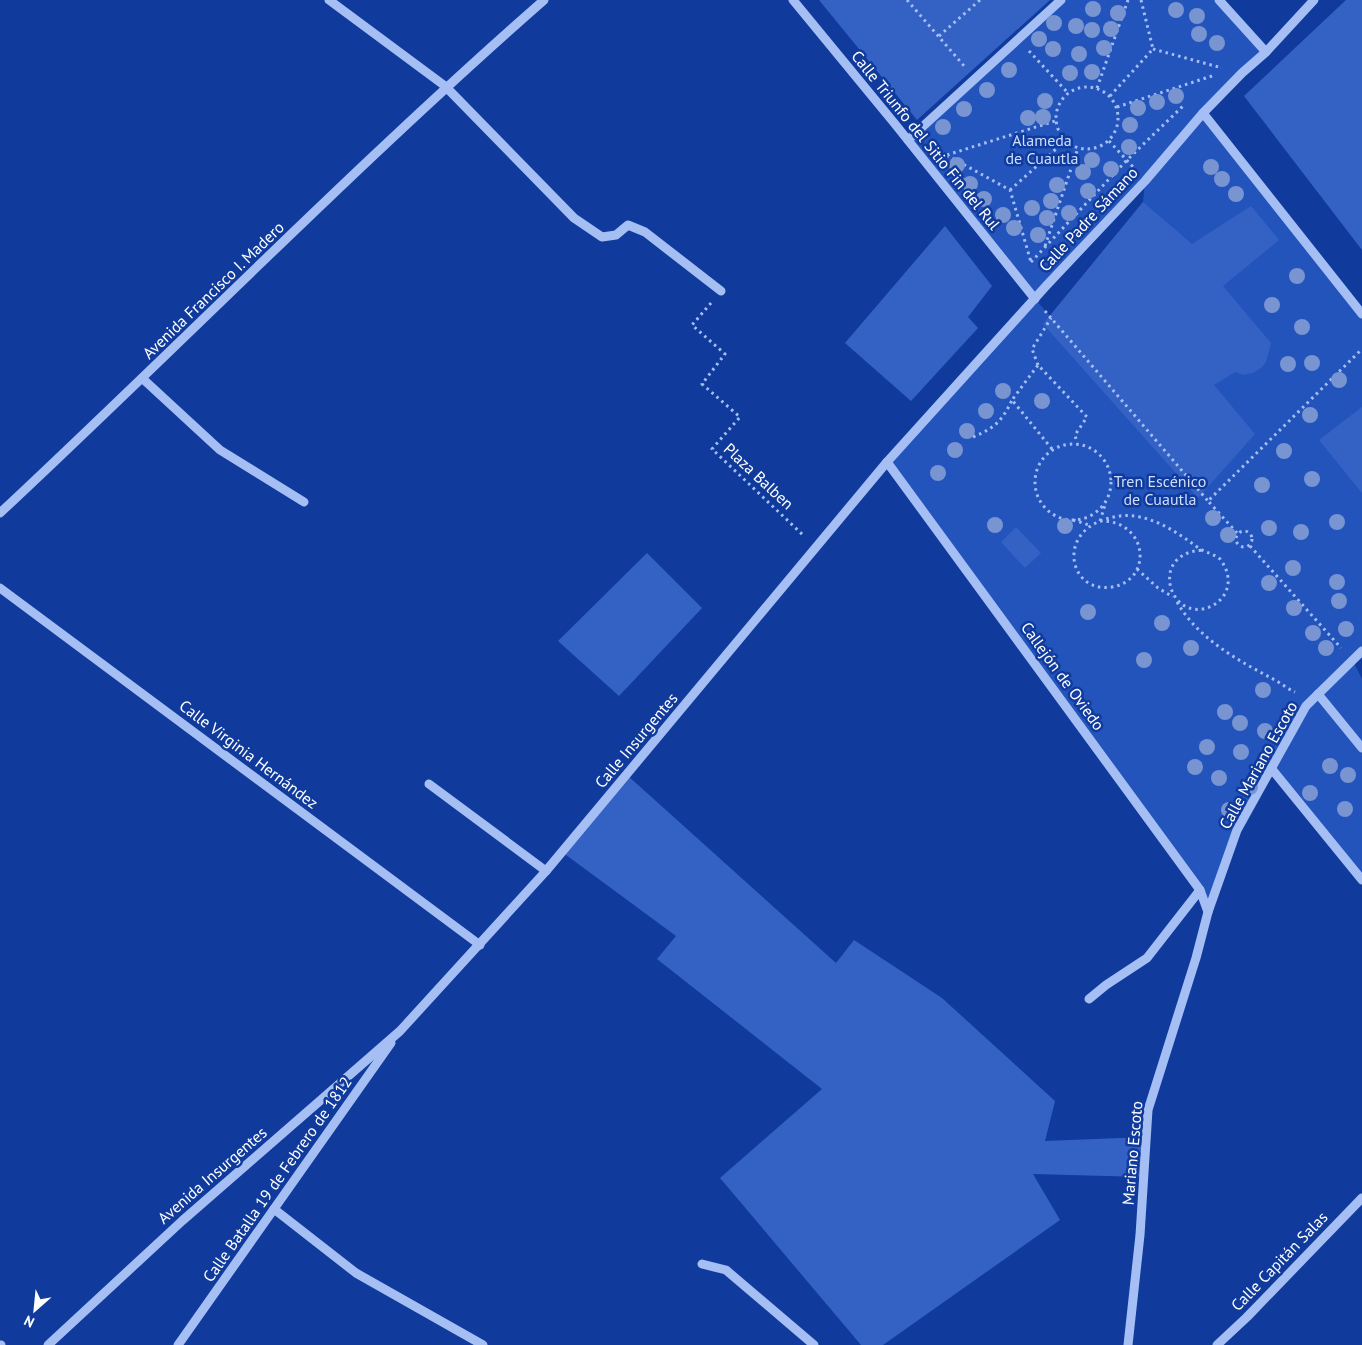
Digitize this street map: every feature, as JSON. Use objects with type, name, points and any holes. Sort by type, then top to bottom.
[{"type":"street","points":[[329,0],[445,86],[574,218],[602,237],[616,235],[628,225],[645,232],[721,291]]},
{"type":"street","name":"Avenida Francisco I. Madero","points":[[0,513],[143,379],[445,86],[544,0]]},
{"type":"street","name":"Calle Triunfo del Sitio Fin del Rul","points":[[793,0],[910,138],[1035,299]]},
{"type":"street","points":[[910,138],[1061,0]]},
{"type":"street","points":[[1220,0],[1266,52]]},
{"type":"street","name":"Calle Padre Sámano","points":[[887,462],[1046,286],[1145,181],[1203,113],[1242,73],[1266,52],[1314,0]]},
{"type":"street","points":[[1203,113],[1362,314]]},
{"type":"street","points":[[143,379],[220,450],[304,502]]},
{"type":"street","name":"Calle Insurgentes","points":[[400,1031],[546,871],[887,462]]},
{"type":"street","name":"Callejón de Oviedo","points":[[887,462],[1200,890],[1208,912]]},
{"type":"street","name":"Calle Virginia Hernández","points":[[0,588],[480,945]]},
{"type":"street","name":"Calle Mariano Escoto","points":[[1208,912],[1237,830],[1306,706],[1362,651]]},
{"type":"street","points":[[1318,694],[1362,748]]},
{"type":"street","points":[[1271,768],[1362,880]]},
{"type":"street","points":[[429,784],[546,871]]},
{"type":"street","points":[[1089,1000],[1106,985],[1147,958],[1200,890]]},
{"type":"street","name":"Mariano Escoto","points":[[1128,1345],[1140,1234],[1148,1110],[1196,958],[1208,912]]},
{"type":"street","name":"Calle Batalla 19 de Febrero de 1812","points":[[178,1345],[400,1031]]},
{"type":"street","name":"Avenida Insurgentes","points":[[48,1345],[182,1221],[400,1031]]},
{"type":"street","name":"Calle Capitán Salas","points":[[1217,1345],[1247,1317],[1362,1198]]},
{"type":"street","points":[[274,1209],[356,1273],[483,1345]]},
{"type":"street","points":[[702,1264],[726,1270],[814,1345]]},
{"type":"path","points":[[907,0],[975,78]]},
{"type":"path","points":[[939,36],[980,0]]},
{"type":"path","points":[[1098,88],[1128,0]]},
{"type":"path","points":[[1141,0],[1153,49]]},
{"type":"path","points":[[1019,39],[1068,93]]},
{"type":"path","points":[[1110,96],[1153,49]]},
{"type":"path","points":[[1153,49],[1223,68],[1219,72]]},
{"type":"path","points":[[1117,107],[1215,75],[1208,82]]},
{"type":"path","points":[[1082,87],[1098,88],[1110,96],[1117,107],[1118,127],[1109,141],[1100,148],[1089,150],[1078,148],[1065,141],[1055,121],[1059,104],[1068,93],[1082,87]]},
{"type":"path","points":[[1031,262],[1127,160],[1188,101]]},
{"type":"path","points":[[947,155],[1055,121]]},
{"type":"path","points":[[910,138],[947,155],[1010,190],[1031,262],[1046,286]]},
{"type":"path","points":[[1010,190],[1065,141]]},
{"type":"path","points":[[1109,141],[1145,181]]},
{"type":"path","points":[[1044,249],[1078,148]]},
{"type":"path","name":"Plaza Balben","points":[[721,291],[692,325],[725,354],[702,384],[740,417],[712,449],[816,547]]},
{"type":"path","points":[[1035,299],[1237,533]]},
{"type":"path","points":[[1051,318],[1032,349],[1038,365],[1087,417],[1075,435],[1077,443]]},
{"type":"path","points":[[1208,501],[1362,349]]},
{"type":"path","points":[[973,437],[988,431],[1003,419],[1012,400],[1038,365]]},
{"type":"path","points":[[1012,400],[1052,449]]},
{"type":"path","points":[[1090,525],[1050,512],[1041,504],[1034,480],[1037,468],[1043,457],[1052,449],[1064,444],[1077,443],[1090,447],[1100,454],[1108,465],[1111,484],[1100,521]]},
{"type":"path","points":[[1073,520],[1086,518],[1097,512],[1106,502]]},
{"type":"path","points":[[1100,521],[1120,524],[1133,534],[1140,548],[1137,568],[1122,584],[1100,587],[1084,578],[1075,564],[1073,553],[1076,542],[1082,532],[1090,525],[1100,521],[1117,515],[1140,516],[1162,525],[1202,550],[1212,553],[1226,567],[1228,587],[1224,596],[1209,608],[1200,610],[1181,604],[1174,597],[1158,588],[1137,568]]},
{"type":"path","points":[[1237,533],[1246,532],[1250,534],[1252,538],[1250,546]]},
{"type":"path","points":[[1237,533],[1236,543],[1245,547],[1250,546]]},
{"type":"path","points":[[1250,546],[1352,660]]},
{"type":"path","points":[[1202,550],[1183,555],[1176,561],[1169,578],[1174,597],[1183,613],[1204,635],[1250,668],[1294,692],[1318,694]]},
{"type":"green space","name":"Tren Escénico de Cuautla","points":[[1061,0],[1219,0],[1266,52],[1203,113],[1362,314],[1362,652],[1353,661],[1362,679],[1362,880],[1271,769],[1237,830],[1208,912],[1200,890],[887,462],[1035,299],[908,140]],"holes":[[[1145,182],[1143,202],[1050,316],[1035,299]]]},
{"type":"building","points":[[819,0],[1050,0],[917,120]]},
{"type":"building","points":[[1346,0],[1362,0],[1362,250],[1244,96]]},
{"type":"building","points":[[1143,202],[1192,244],[1251,206],[1279,240],[1223,286],[1271,343],[1266,362],[1261,368],[1253,373],[1243,375],[1235,372],[1214,385],[1255,434],[1198,498],[1043,324]]},
{"type":"building","points":[[945,226],[992,286],[968,317],[978,328],[911,401],[845,343]]},
{"type":"building","points":[[1362,407],[1362,493],[1319,440]]},
{"type":"building","points":[[1016,527],[1041,553],[1025,568],[1001,542]]},
{"type":"building","points":[[647,553],[702,608],[619,696],[558,641]]},
{"type":"building","points":[[627,775],[836,963],[854,940],[942,998],[1055,1101],[1045,1141],[1146,1137],[1144,1177],[1033,1174],[1060,1220],[883,1345],[861,1345],[720,1178],[822,1089],[657,959],[676,936],[562,852]]},
{"type":"park label","name":"Alameda de Cuautla","points":[[1042,149]]}]
